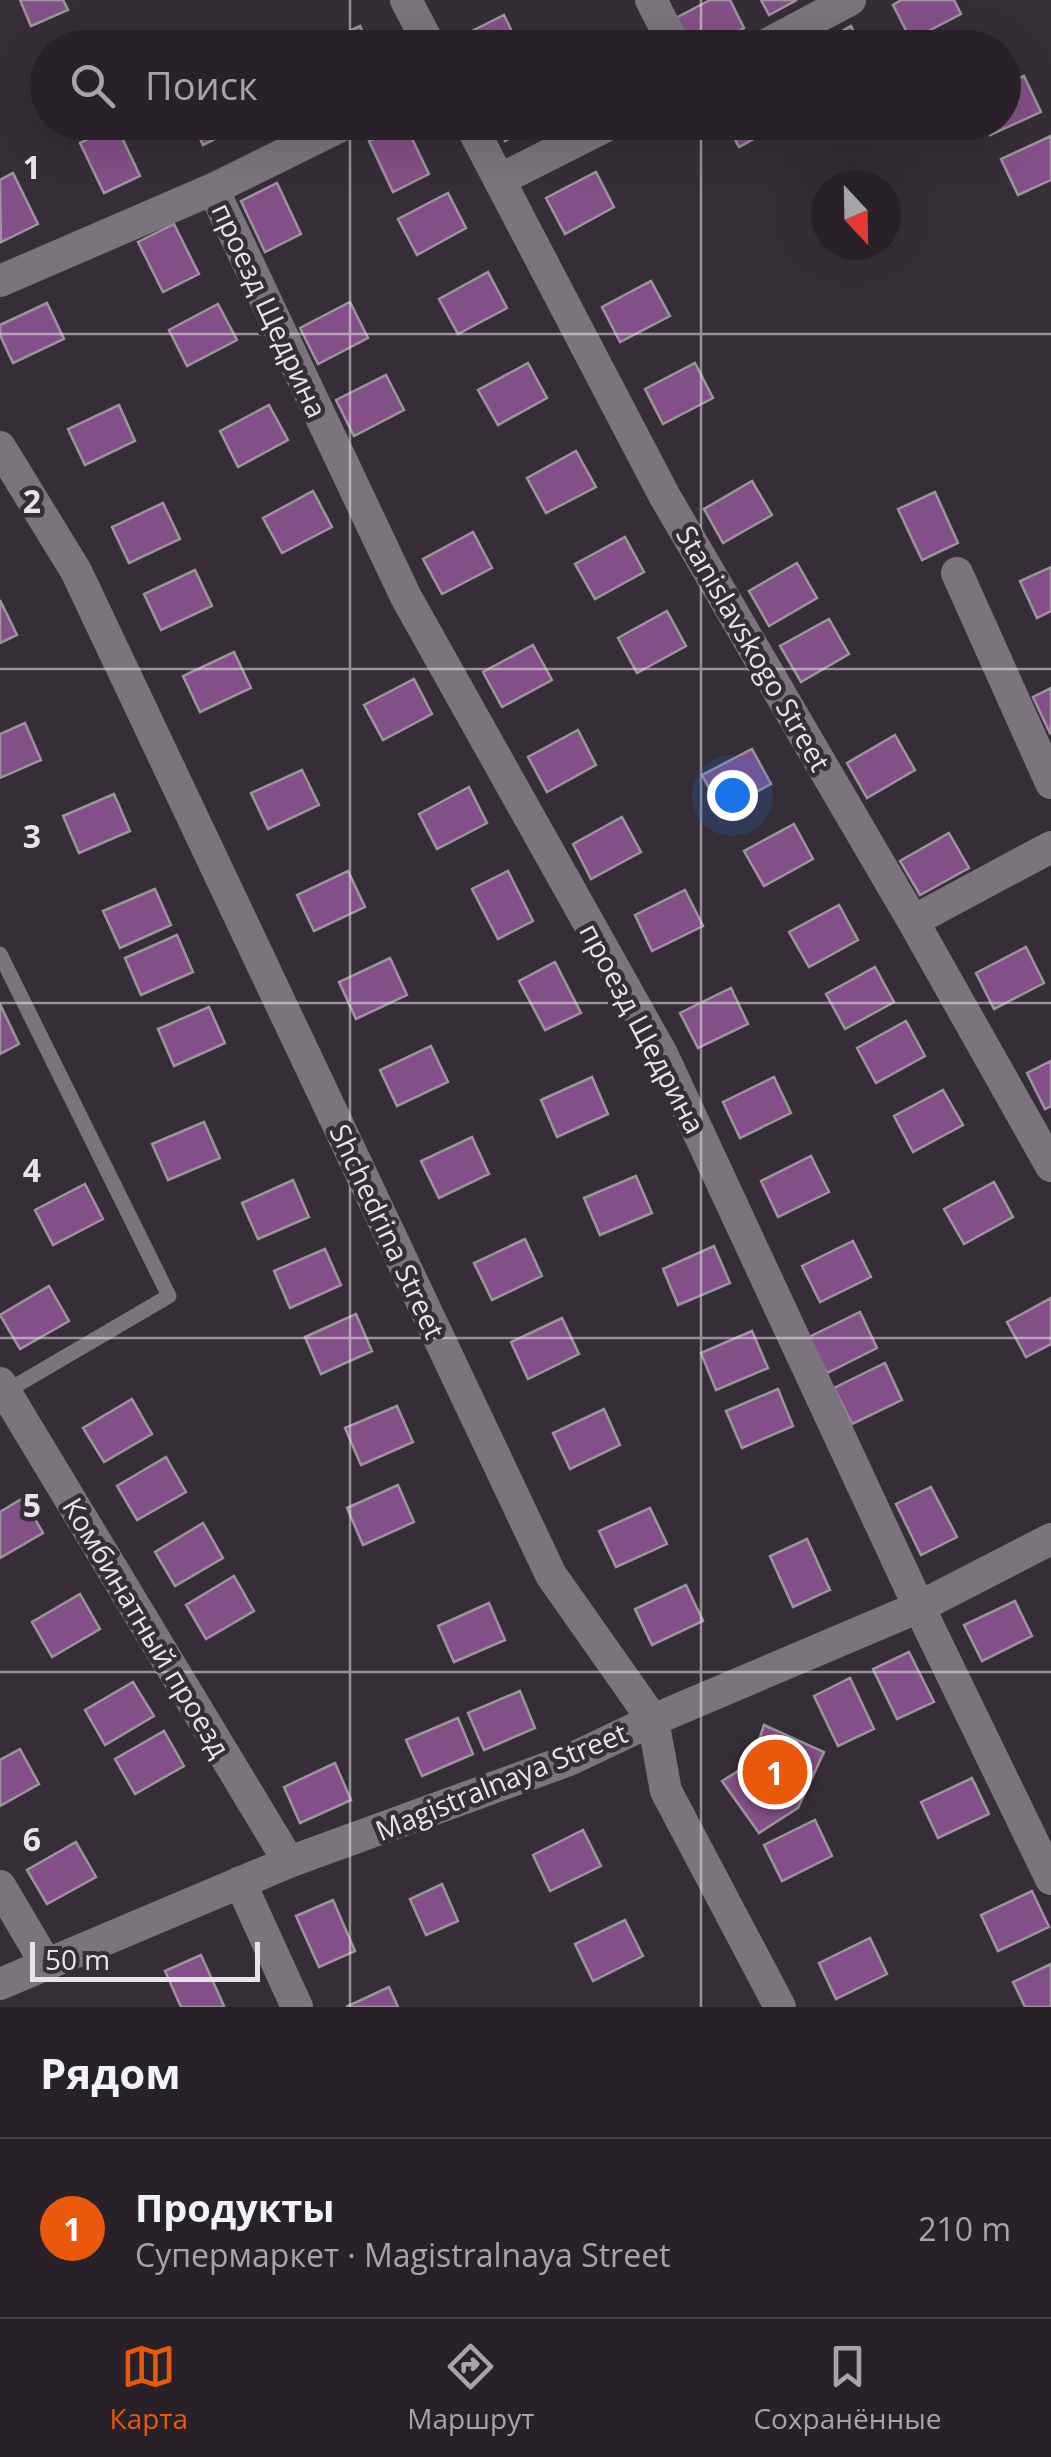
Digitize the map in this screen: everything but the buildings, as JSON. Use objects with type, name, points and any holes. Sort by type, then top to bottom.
[{"type":"street","points":[[406,0],[421,30]]},
{"type":"street","points":[[651,0],[667,30]]},
{"type":"street","points":[[794,30],[850,0]]},
{"type":"street","name":"проезд Щедрина","points":[[0,280],[213,189],[312,140]]},
{"type":"street","name":"Stanislavskogo Street","points":[[478,140],[664,495],[914,922],[1051,1166]]},
{"type":"street","points":[[499,180],[578,140]]},
{"type":"street","name":"проезд Щедрина","points":[[213,189],[406,597],[662,1054],[1051,1879]]},
{"type":"street","name":"Shchedrina Street","points":[[0,447],[76,571],[551,1575],[653,1720],[666,1791],[780,2007]]},
{"type":"street","points":[[957,573],[1051,782]]},
{"type":"street","points":[[914,922],[1051,847]]},
{"type":"street","name":"Комбинатный проезд","points":[[3,1387],[289,1862]]},
{"type":"street","name":"Magistralnaya Street","points":[[0,1984],[289,1862],[570,1760],[653,1720],[919,1606],[1051,1539]]},
{"type":"street","points":[[240,1882],[297,2007]]},
{"type":"street","points":[[0,1886],[46,1964]]},
{"type":"lane","name":"Комбинатный проезд","points":[[0,954],[169,1296],[3,1387]]},
{"type":"place","name":"Продукты","points":[[775,1772]]}]
